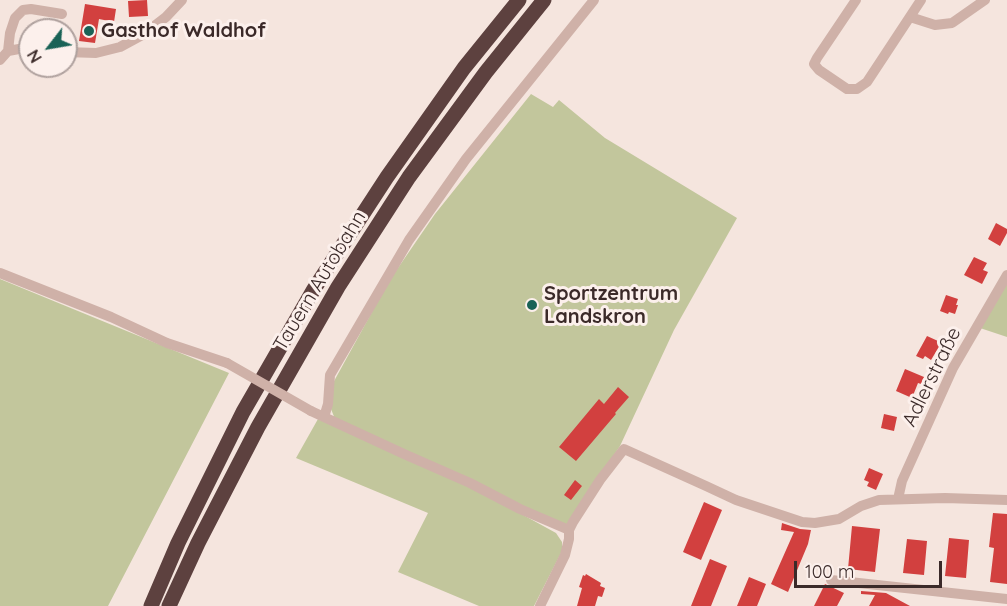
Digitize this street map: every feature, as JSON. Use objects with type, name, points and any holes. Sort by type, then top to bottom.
[{"type":"highway","name":"Tauern Autobahn","points":[[151,606],[178,543],[243,412],[314,289],[400,158],[464,68],[519,0]]},
{"type":"highway","name":"Tauern Autobahn","points":[[169,606],[198,543],[258,427],[338,287],[409,177],[486,72],[544,0]]},
{"type":"street","points":[[78,52],[96,53],[120,47],[144,34],[182,0]]},
{"type":"street","points":[[324,417],[328,404],[330,375],[409,240],[466,159],[594,0]]},
{"type":"street","points":[[856,0],[814,64],[819,70],[848,89],[857,89],[867,82],[921,0]]},
{"type":"street","points":[[910,17],[935,25],[952,23],[985,0]]},
{"type":"street","points":[[0,60],[15,18],[23,10],[31,9],[62,14]]},
{"type":"street","points":[[0,273],[111,317],[167,343],[227,363],[311,411],[569,530]]},
{"type":"street","name":"Adlerstraße","points":[[898,499],[902,481],[953,368],[1007,275]]},
{"type":"street","points":[[540,606],[565,555],[569,530],[573,522],[600,480],[624,449],[736,500],[802,522],[815,524],[839,519],[861,506],[879,500],[945,498],[1007,500]]},
{"type":"street","points":[[831,580],[1007,599]]},
{"type":"green space","name":"Sportzentrum Landskron","points":[[531,94],[553,107],[559,100],[605,138],[737,218],[674,330],[620,446],[565,528],[335,419],[329,404],[333,383],[389,281],[435,214]]},
{"type":"green space","points":[[0,279],[229,373],[108,606],[0,606]]},
{"type":"green space","points":[[1007,283],[1007,337],[980,328]]},
{"type":"green space","points":[[318,419],[465,483],[556,533],[562,542],[562,551],[534,606],[479,606],[398,572],[428,513],[296,458]]},
{"type":"building","points":[[147,0],[148,16],[129,17],[128,1]]},
{"type":"building","name":"Gasthof Waldhof","points":[[85,4],[116,9],[114,22],[99,19],[95,43],[79,41]]},
{"type":"building","points":[[996,223],[1007,229],[1000,246],[988,239]]},
{"type":"building","points":[[974,257],[987,263],[983,270],[988,272],[982,284],[964,275]]},
{"type":"building","points":[[946,295],[958,299],[955,314],[940,311]]},
{"type":"building","points":[[927,336],[938,341],[940,345],[931,360],[925,356],[923,359],[916,356]]},
{"type":"building","points":[[905,369],[924,377],[921,384],[918,383],[912,398],[896,391]]},
{"type":"building","points":[[618,387],[629,397],[576,461],[559,447],[599,399],[604,404]]},
{"type":"building","points":[[884,414],[897,417],[894,431],[881,428]]},
{"type":"building","points":[[869,468],[883,474],[876,490],[867,486],[869,482],[864,480]]},
{"type":"building","points":[[575,480],[582,486],[571,500],[564,495]]},
{"type":"building","points":[[704,502],[722,510],[701,560],[683,552]]},
{"type":"building","points":[[993,513],[1007,514],[1007,584],[990,582],[994,548],[989,547]]},
{"type":"building","points":[[782,523],[811,530],[808,544],[788,592],[771,584],[794,532],[781,530]]},
{"type":"building","points":[[852,526],[880,529],[875,572],[848,569]]},
{"type":"building","points":[[949,538],[969,540],[966,578],[945,576]]},
{"type":"building","points":[[907,539],[927,541],[924,575],[903,573]]},
{"type":"building","points":[[710,559],[727,566],[711,606],[691,606]]},
{"type":"building","points":[[586,574],[605,588],[602,597],[598,596],[595,606],[577,606],[582,588],[579,587],[583,575]]},
{"type":"building","points":[[749,577],[766,584],[757,606],[737,606]]},
{"type":"building","points":[[825,584],[844,593],[837,606],[814,606]]},
{"type":"building","points":[[861,591],[886,593],[910,606],[869,606],[875,595],[861,594]]},
{"type":"place","name":"Gasthof Waldhof","points":[[89,31]]},
{"type":"place","name":"Sportzentrum Landskron","points":[[532,305]]}]
